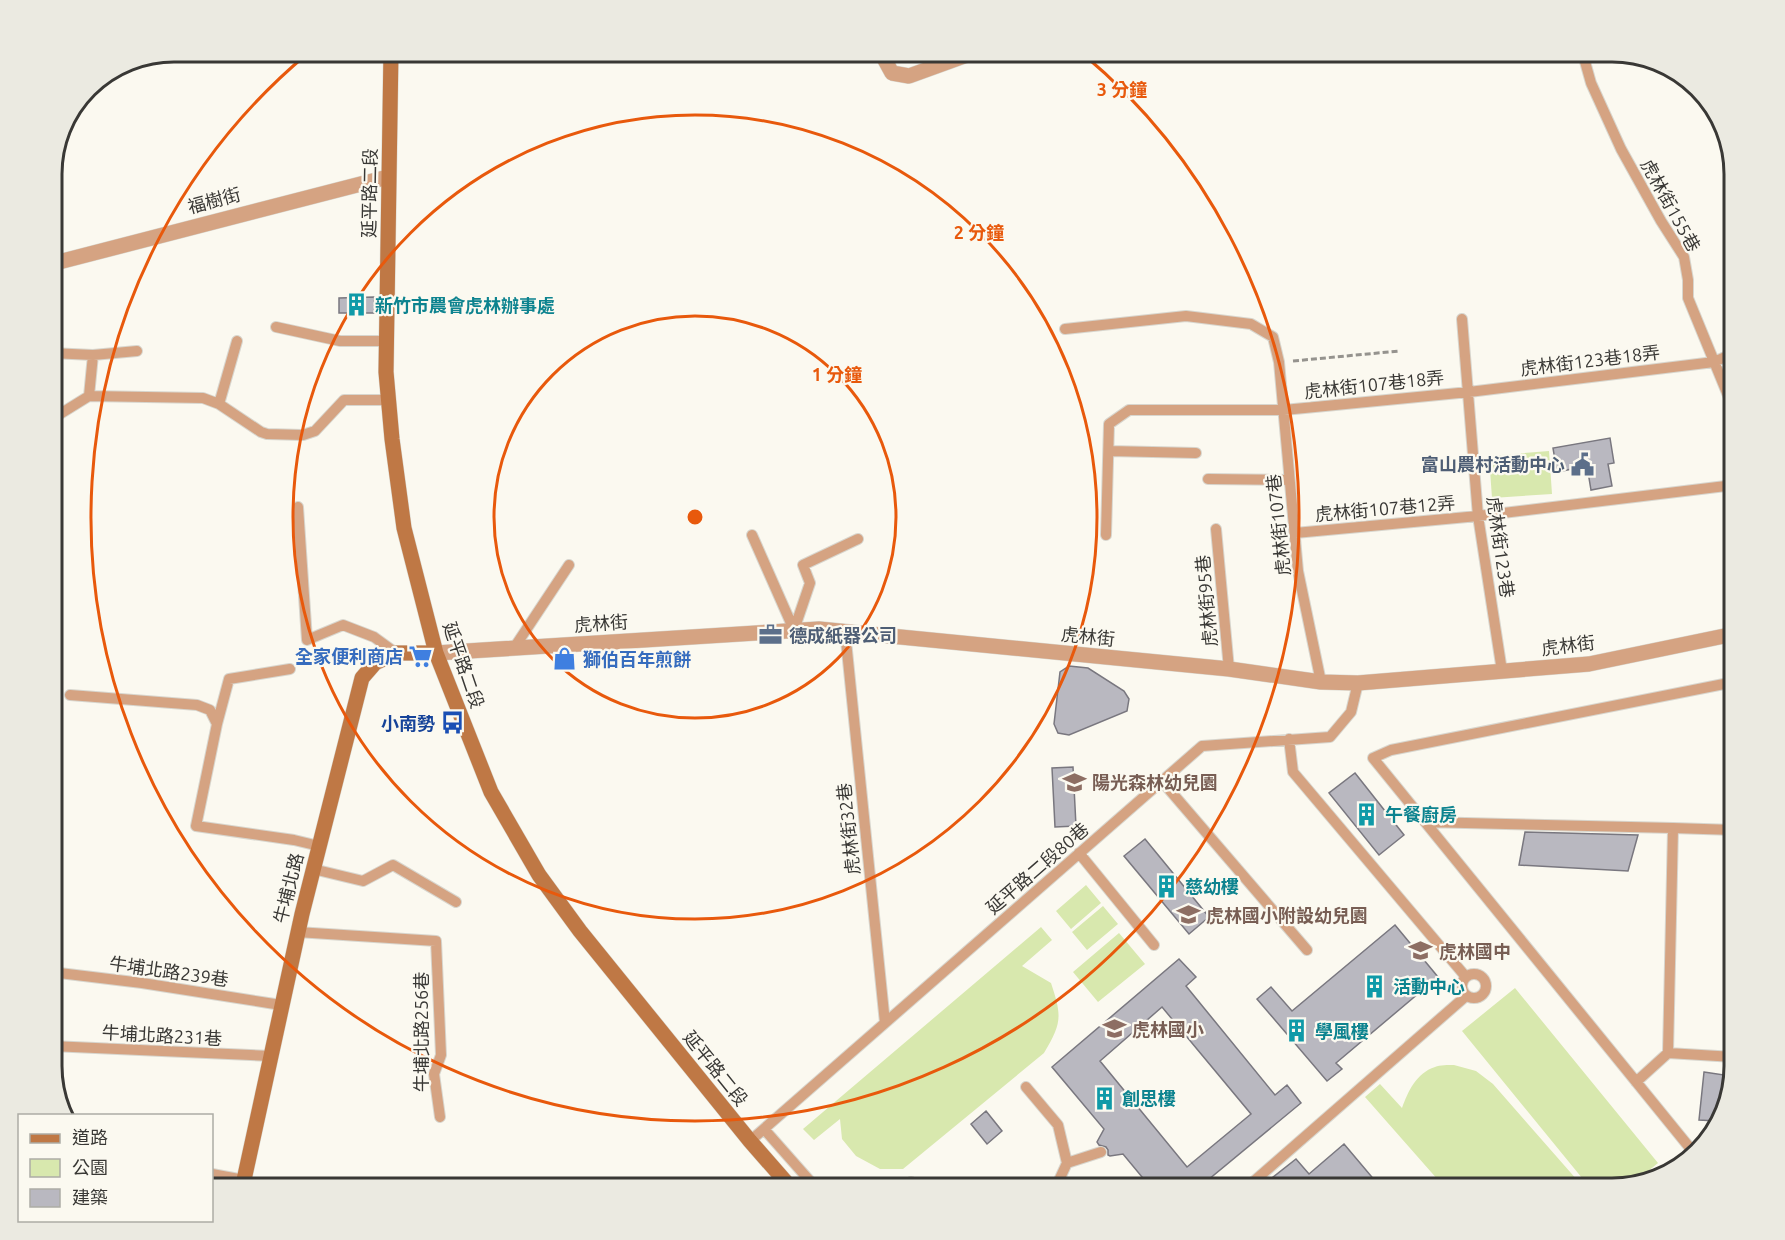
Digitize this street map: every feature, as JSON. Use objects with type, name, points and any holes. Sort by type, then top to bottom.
[{"type":"street","points":[[886,62],[892,73],[909,76],[949,61]]},
{"type":"street","name":"延平路二段","points":[[391,62],[386,372],[404,528],[436,653],[491,792],[539,875],[580,931],[782,1178]]},
{"type":"street","name":"福樹街","points":[[62,261],[388,177]]},
{"type":"street","name":"虎林街","points":[[436,653],[819,628],[1229,669],[1321,682],[1358,683],[1589,664],[1724,636]]},
{"type":"street","points":[[396,653],[436,653]]},
{"type":"street","name":"牛埔北路","points":[[244,1178],[297,932],[362,678],[375,663],[396,653]]},
{"type":"lane","name":"虎林街155巷","points":[[1585,61],[1591,83],[1621,150],[1661,221],[1684,256],[1688,298],[1724,386]]},
{"type":"lane","name":"虎林街107巷","points":[[1065,329],[1186,316],[1251,324],[1273,337],[1279,362],[1298,571],[1321,682]]},
{"type":"lane","name":"虎林街123巷","points":[[1462,319],[1478,516],[1502,671]]},
{"type":"lane","points":[[276,327],[340,341],[387,341]]},
{"type":"lane","points":[[219,404],[237,340]]},
{"type":"lane","points":[[62,354],[93,355],[137,351]]},
{"type":"lane","points":[[89,396],[93,355]]},
{"type":"lane","name":"虎林街123巷18弄","points":[[1469,392],[1714,362],[1724,358]]},
{"type":"lane","name":"虎林街107巷18弄","points":[[1109,451],[1108,424],[1129,411],[1284,410],[1469,392]]},
{"type":"lane","points":[[62,413],[89,396],[203,398],[219,404],[261,432],[303,435],[315,431],[344,400],[389,400]]},
{"type":"lane","points":[[1106,535],[1109,451],[1196,453]]},
{"type":"lane","points":[[1208,478],[1289,480]]},
{"type":"lane","name":"虎林街107巷12弄","points":[[1295,533],[1478,516],[1724,486]]},
{"type":"lane","points":[[298,507],[307,640],[343,624],[374,637],[396,653]]},
{"type":"lane","name":"虎林街95巷","points":[[1216,529],[1229,669]]},
{"type":"lane","points":[[752,535],[794,630]]},
{"type":"lane","points":[[794,630],[810,583],[803,565],[858,539]]},
{"type":"lane","points":[[514,648],[569,565]]},
{"type":"lane","name":"虎林街32巷","points":[[845,631],[885,1023]]},
{"type":"lane","points":[[290,669],[229,679],[217,724],[196,826],[294,840],[319,846]]},
{"type":"lane","name":"延平路二段80巷","points":[[750,1141],[1202,746],[1330,736],[1351,712],[1358,683]]},
{"type":"lane","points":[[1689,1147],[1373,758],[1391,750],[1724,684]]},
{"type":"lane","points":[[70,695],[197,705],[210,710],[217,724]]},
{"type":"lane","points":[[1289,740],[1293,772],[1466,977]]},
{"type":"lane","points":[[1161,780],[1307,950]]},
{"type":"lane","points":[[1425,822],[1724,830]]},
{"type":"lane","points":[[1668,1053],[1673,828]]},
{"type":"lane","points":[[1079,853],[1154,945]]},
{"type":"lane","points":[[313,868],[363,881],[393,865],[456,902]]},
{"type":"lane","name":"牛埔北路256巷","points":[[297,932],[436,941],[441,1055],[434,1074],[440,1117]]},
{"type":"lane","name":"牛埔北路239巷","points":[[62,973],[142,982],[282,1005]]},
{"type":"lane","points":[[1474,974],[1482,977],[1486,984],[1482,996],[1478,998],[1466,996],[1462,986],[1466,977],[1474,974]]},
{"type":"lane","points":[[1258,1178],[1466,996]]},
{"type":"lane","name":"牛埔北路231巷","points":[[62,1047],[270,1056]]},
{"type":"lane","points":[[1636,1082],[1668,1053],[1724,1056]]},
{"type":"lane","points":[[1026,1087],[1058,1125],[1067,1163],[1060,1178]]},
{"type":"lane","points":[[764,1129],[807,1178]]},
{"type":"lane","points":[[1067,1163],[1101,1152]]},
{"type":"path","points":[[1279,362],[1399,351]]},
{"type":"green space","points":[[1549,451],[1552,494],[1492,498],[1489,456]]},
{"type":"green space","points":[[1086,885],[1101,903],[1071,929],[1056,911]]},
{"type":"green space","points":[[1103,906],[1118,924],[1087,950],[1072,932]]},
{"type":"green space","points":[[1041,927],[1052,940],[1022,966],[1051,983],[1057,1004],[1057,1026],[1044,1053],[903,1169],[880,1169],[856,1156],[842,1139],[840,1119],[814,1140],[803,1129]]},
{"type":"green space","points":[[1119,933],[1145,964],[1098,1002],[1073,972]]},
{"type":"green space","points":[[1515,988],[1658,1163],[1643,1174],[1626,1178],[1582,1178],[1462,1031]]},
{"type":"green space","points":[[1444,1065],[1454,1065],[1476,1071],[1493,1084],[1575,1178],[1436,1178],[1365,1097],[1380,1084],[1402,1108],[1418,1078],[1428,1070]]},
{"type":"building","name":"新竹市農會虎林辦事處","points":[[374,297],[375,313],[339,313],[339,298]]},
{"type":"building","name":"富山農村活動中心","points":[[1610,438],[1614,463],[1608,464],[1612,486],[1591,490],[1587,466],[1557,472],[1553,448]]},
{"type":"building","points":[[1069,666],[1088,668],[1124,691],[1129,699],[1127,711],[1069,735],[1058,733],[1054,724],[1060,672]]},
{"type":"building","points":[[1073,767],[1076,826],[1055,827],[1052,768]]},
{"type":"building","name":"午餐廚房","points":[[1355,773],[1404,835],[1379,855],[1329,793]]},
{"type":"building","points":[[1525,832],[1638,835],[1628,871],[1519,865]]},
{"type":"building","name":"慈幼樓","points":[[1145,839],[1209,917],[1189,934],[1124,856]]},
{"type":"building","name":"活動中心","points":[[1395,925],[1438,977],[1336,1063],[1342,1069],[1327,1081],[1257,999],[1271,987],[1292,1011]]},
{"type":"building","points":[[1179,959],[1196,977],[1186,986],[1275,1095],[1287,1085],[1301,1103],[1210,1178],[1143,1178],[1123,1154],[1110,1156],[1106,1147],[1099,1145],[1097,1142],[1104,1129],[1052,1067]],"holes":[[[1162,1007],[1251,1114],[1187,1167],[1100,1061]]]},
{"type":"building","points":[[1704,1072],[1723,1075],[1718,1103],[1712,1116],[1710,1121],[1699,1120]]},
{"type":"building","points":[[986,1111],[1002,1131],[987,1144],[971,1124]]},
{"type":"building","points":[[1344,1144],[1373,1178],[1272,1178],[1296,1159],[1309,1174]]},
{"type":"place","name":"新竹市農會虎林辦事處","points":[[357,305]]},
{"type":"place","name":"富山農村活動中心","points":[[1583,464]]},
{"type":"place","name":"德成紙器公司","points":[[771,635]]},
{"type":"place","name":"全家便利商店","points":[[421,656]]},
{"type":"place","name":"獅伯百年煎餅","points":[[565,659]]},
{"type":"place","name":"小南勢","points":[[453,723]]},
{"type":"place","name":"陽光森林幼兒園","points":[[1074,782]]},
{"type":"place","name":"午餐廚房","points":[[1367,814]]},
{"type":"place","name":"慈幼樓","points":[[1167,886]]},
{"type":"place","name":"虎林國小附設幼兒園","points":[[1188,915]]},
{"type":"place","name":"虎林國中","points":[[1421,951]]},
{"type":"place","name":"活動中心","points":[[1375,986]]},
{"type":"place","name":"虎林國小","points":[[1114,1029]]},
{"type":"place","name":"學風樓","points":[[1297,1031]]},
{"type":"place","name":"創思樓","points":[[1104,1098]]}]
